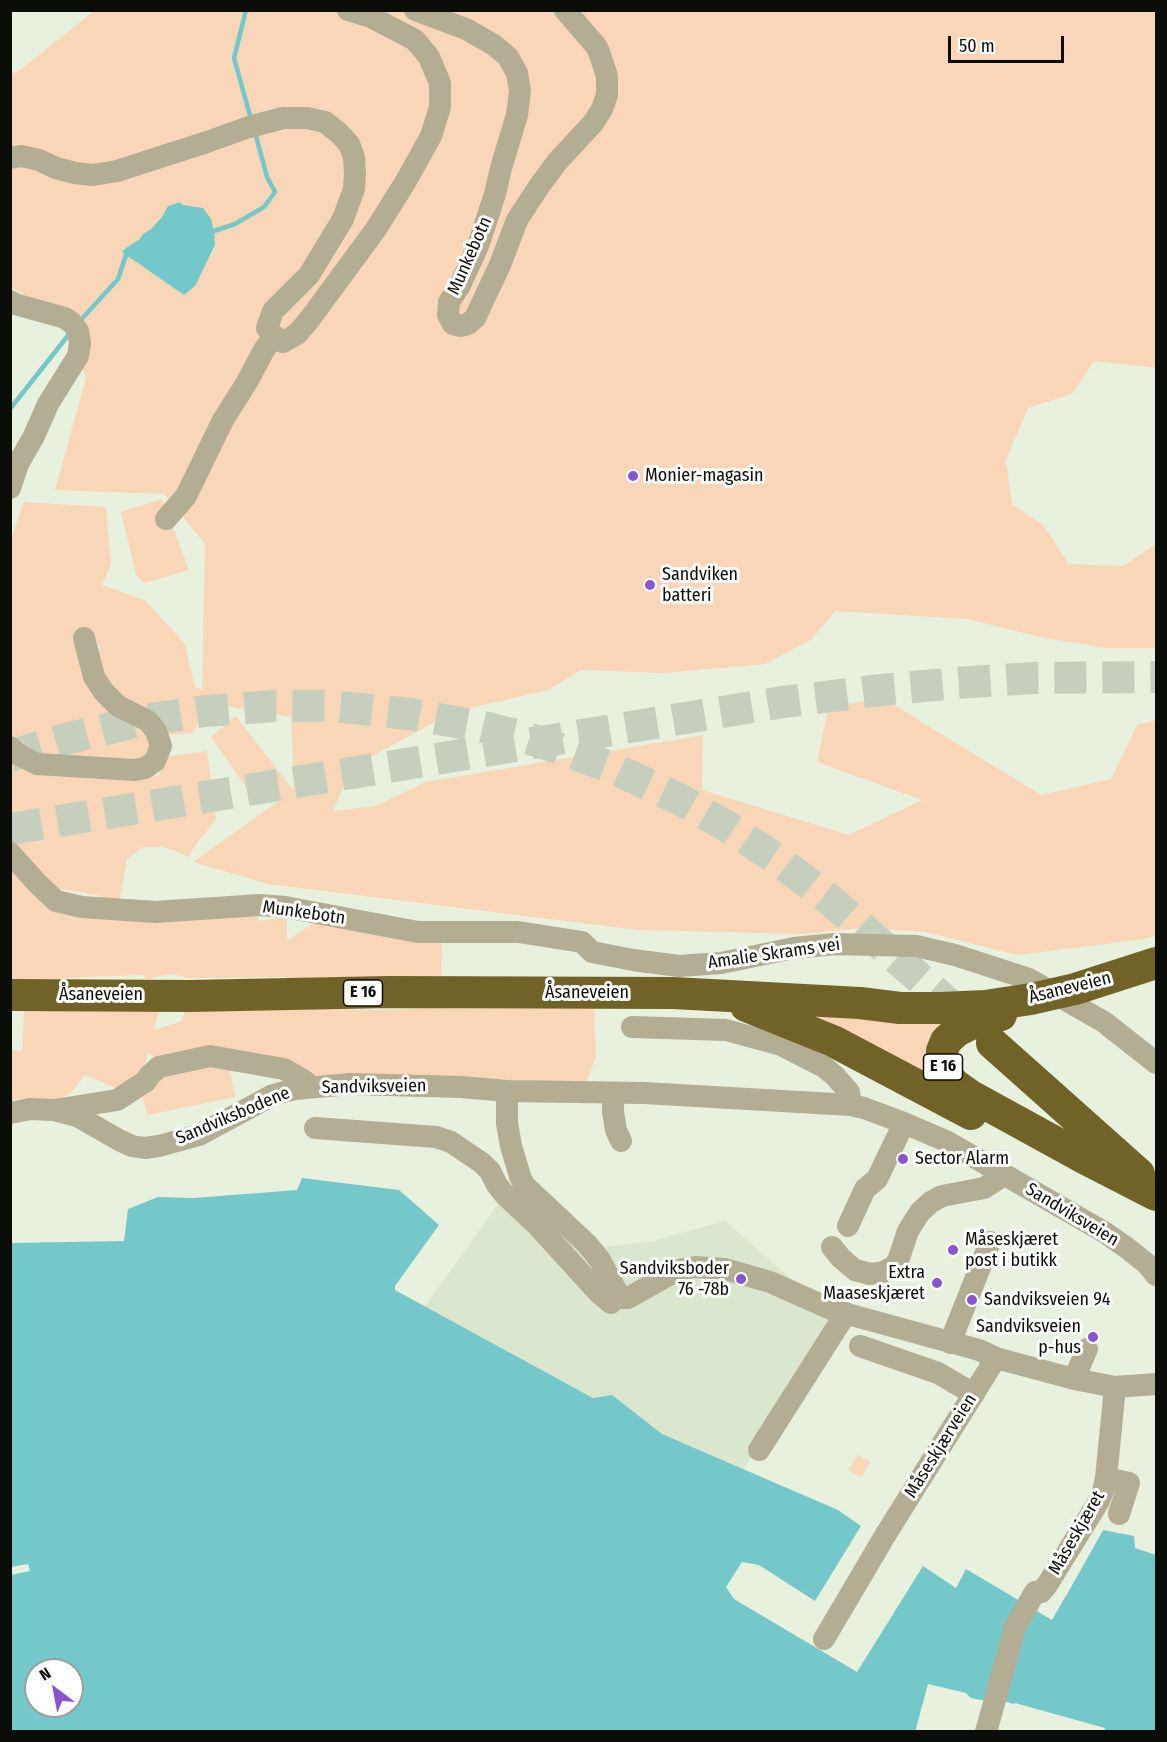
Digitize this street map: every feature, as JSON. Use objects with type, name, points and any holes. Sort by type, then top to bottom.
[{"type":"highway","name":"Åsaneveien","points":[[10,995],[642,993],[860,1003],[900,1008],[941,1008],[985,1006],[1031,999],[1075,989],[1156,963]]},
{"type":"highway","name":"E 16","points":[[1156,969],[1077,997],[975,1022],[957,1031],[946,1041],[941,1062],[945,1073],[954,1084],[971,1096],[1084,1158],[1156,1193]]},
{"type":"highway","name":"E 16","points":[[715,995],[833,1041],[1156,1214]]},
{"type":"highway","name":"E 16","points":[[992,1043],[1108,1146],[1156,1193]]},
{"type":"street","points":[[10,158],[21,156],[39,160],[65,171],[93,175],[117,171],[283,118],[307,118],[325,122],[349,144],[354,157],[354,189],[343,219],[309,275],[273,311],[267,328],[283,342],[297,334],[309,321],[376,229],[431,135],[440,106],[440,83],[429,57],[415,40],[371,17],[348,10]]},
{"type":"street","name":"Munkebotn","points":[[415,10],[466,29],[494,45],[508,57],[517,73],[520,91],[495,194],[478,246],[459,287],[449,302],[448,315],[453,324],[460,326],[468,324],[475,318],[500,265],[517,220],[557,162],[594,122],[607,95],[608,76],[596,46],[565,10]]},
{"type":"street","points":[[10,301],[66,318],[78,331],[80,343],[78,356],[48,404],[18,464],[10,488]]},
{"type":"street","points":[[166,519],[186,496],[223,420],[274,336]]},
{"type":"street","points":[[10,747],[37,764],[135,770],[145,768],[155,761],[161,746],[156,731],[148,721],[118,706],[104,692],[94,677],[84,638]]},
{"type":"street","name":"Munkebotn","points":[[10,853],[56,901],[82,907],[155,912],[260,905],[285,907],[418,932],[518,932],[582,942]]},
{"type":"street","name":"Amalie Skrams vei","points":[[582,942],[592,952],[679,966],[721,963],[794,948],[835,944],[916,946],[955,955],[1029,979],[1102,1021],[1156,1063]]},
{"type":"street","points":[[632,1027],[726,1030],[781,1045],[824,1067],[835,1076],[849,1092],[851,1105]]},
{"type":"street","name":"Sandviksveien","points":[[10,1113],[30,1109],[54,1110],[117,1100],[146,1082],[159,1067],[210,1056],[284,1070],[303,1080],[312,1088],[378,1084],[507,1091],[616,1092],[851,1105],[942,1139],[1104,1232],[1147,1264],[1156,1275]]},
{"type":"street","name":"Sandviksbodene","points":[[54,1110],[77,1116],[119,1140],[132,1146],[145,1148],[199,1135],[273,1095],[295,1089],[312,1088]]},
{"type":"street","points":[[507,1091],[507,1123],[511,1146],[524,1185],[587,1244],[623,1296]]},
{"type":"street","points":[[616,1092],[613,1112],[616,1130],[621,1141]]},
{"type":"street","points":[[848,1226],[865,1189],[878,1179],[904,1123]]},
{"type":"street","points":[[315,1128],[436,1137],[452,1142],[490,1171],[505,1195],[537,1225],[599,1293],[611,1303],[678,1270],[705,1267],[725,1269],[752,1276],[833,1310],[1074,1379],[1115,1387],[1156,1384]]},
{"type":"street","points":[[832,1248],[855,1270],[870,1275],[883,1272],[893,1267],[898,1260],[908,1231],[920,1212],[931,1202],[942,1196],[984,1188],[1004,1175]]},
{"type":"street","points":[[950,1343],[990,1242]]},
{"type":"street","points":[[759,1450],[846,1313]]},
{"type":"street","points":[[860,1346],[938,1373],[974,1394]]},
{"type":"street","points":[[1074,1379],[1087,1349]]},
{"type":"street","name":"Måseskjærveien","points":[[824,1639],[886,1534],[996,1358]]},
{"type":"street","name":"Måseskjæret","points":[[986,1731],[1015,1627],[1035,1592],[1041,1592],[1047,1585],[1099,1501],[1106,1478],[1115,1387]]},
{"type":"street","points":[[1106,1478],[1129,1483],[1119,1514]]},
{"type":"shaded area","points":[[94,11],[1156,11],[1156,368],[1094,361],[1072,394],[1028,408],[1006,460],[1012,504],[1044,526],[1069,564],[1123,566],[1156,544],[1156,648],[1106,648],[1045,638],[967,619],[835,611],[812,639],[765,664],[664,673],[581,670],[548,690],[453,712],[352,767],[333,811],[376,806],[426,782],[703,735],[702,790],[849,835],[922,800],[817,762],[828,709],[881,697],[1041,795],[1111,779],[1137,725],[1156,720],[1156,936],[1018,955],[926,932],[864,928],[804,934],[638,930],[268,884],[193,862],[279,801],[252,796],[211,737],[236,716],[294,791],[291,717],[208,703],[193,733],[171,735],[165,732],[150,715],[124,704],[104,684],[91,657],[101,647],[76,626],[82,675],[115,711],[148,724],[155,736],[152,755],[140,764],[131,765],[98,763],[87,755],[76,763],[39,757],[17,746],[10,737],[10,541],[24,502],[106,507],[111,564],[102,585],[145,600],[185,644],[195,687],[202,690],[205,544],[164,494],[55,490],[86,378],[66,322],[11,288],[10,75],[20,70]],"holes":[[[176,219],[215,248],[201,271],[170,282],[145,266],[143,240],[149,230]]]},
{"type":"shaded area","points":[[162,499],[189,570],[144,583],[136,575],[121,512]]},
{"type":"shaded area","points":[[207,751],[216,819],[189,857],[162,847],[143,847],[127,859],[119,904],[96,895],[56,888],[11,844],[10,755],[107,774],[159,776],[164,757]]},
{"type":"shaded area","points":[[10,864],[43,897],[258,913],[258,921],[287,917],[287,941],[318,920],[442,942],[441,984],[287,980],[287,977],[189,978],[173,974],[149,980],[143,975],[11,980]]},
{"type":"shaded area","points":[[594,1006],[596,1057],[585,1086],[324,1081],[283,1066],[165,1065],[148,1053],[140,1081],[123,1091],[85,1075],[72,1092],[56,1101],[19,1099],[11,1101],[10,1050],[22,1051],[24,1011],[159,1010],[154,1030],[182,1021],[185,1010],[524,1009]]},
{"type":"shaded area","points":[[788,1008],[954,1019],[941,1029],[974,1107]]},
{"type":"shaded area","points":[[229,1065],[235,1097],[148,1115],[141,1093],[160,1073]]},
{"type":"shaded area","points":[[509,1189],[606,1247],[652,1241],[725,1221],[804,1290],[843,1307],[744,1469],[661,1434],[612,1395],[593,1398],[425,1306]]},
{"type":"shaded area","points":[[858,1455],[871,1462],[861,1477],[848,1470]]},
{"type":"water","points":[[180,202],[183,205],[203,208],[211,219],[215,245],[195,286],[184,295],[122,252],[151,229],[168,206]]},
{"type":"water","points":[[302,1178],[399,1190],[439,1225],[395,1286],[395,1290],[593,1398],[612,1395],[662,1434],[838,1510],[861,1526],[815,1601],[759,1565],[742,1562],[726,1587],[734,1599],[857,1672],[923,1566],[956,1588],[966,1569],[1052,1620],[1103,1530],[1134,1536],[1135,1548],[1156,1555],[1156,1731],[1104,1731],[1105,1728],[1015,1703],[971,1698],[966,1693],[928,1684],[915,1732],[11,1731],[11,1575],[30,1571],[28,1564],[11,1567],[11,1243],[124,1241],[128,1209],[158,1197],[194,1198],[297,1190]]},
{"type":"pier","points":[[1100,1530],[1103,1530],[1066,1596],[1064,1595]]},
{"type":"waterway","points":[[246,10],[234,58],[251,119]]},
{"type":"waterway","points":[[211,232],[235,224],[264,207],[275,192],[267,177],[256,136]]},
{"type":"waterway","points":[[79,322],[118,279],[126,255],[130,254]]},
{"type":"waterway","points":[[10,409],[70,333]]},
{"type":"tunnel","points":[[10,829],[783,702],[956,683],[1032,678],[1156,677]]},
{"type":"tunnel","points":[[10,756],[138,721],[205,711],[275,706],[332,706],[410,714],[521,736],[613,768],[681,800],[728,827],[778,860],[829,899],[967,1020]]},
{"type":"place","name":"Monier-magasin","points":[[633,476]]},
{"type":"place","name":"Sandviken batteri","points":[[650,585]]},
{"type":"place","name":"Sector Alarm","points":[[903,1159]]},
{"type":"place","name":"Måseskjæret post i butikk","points":[[953,1250]]},
{"type":"place","name":"Sandviksboder 76 -78b","points":[[741,1279]]},
{"type":"place","name":"Extra Maaseskjæret","points":[[937,1283]]},
{"type":"place","name":"Sandviksveien 94","points":[[972,1300]]},
{"type":"place","name":"Sandviksveien p-hus","points":[[1093,1337]]}]
